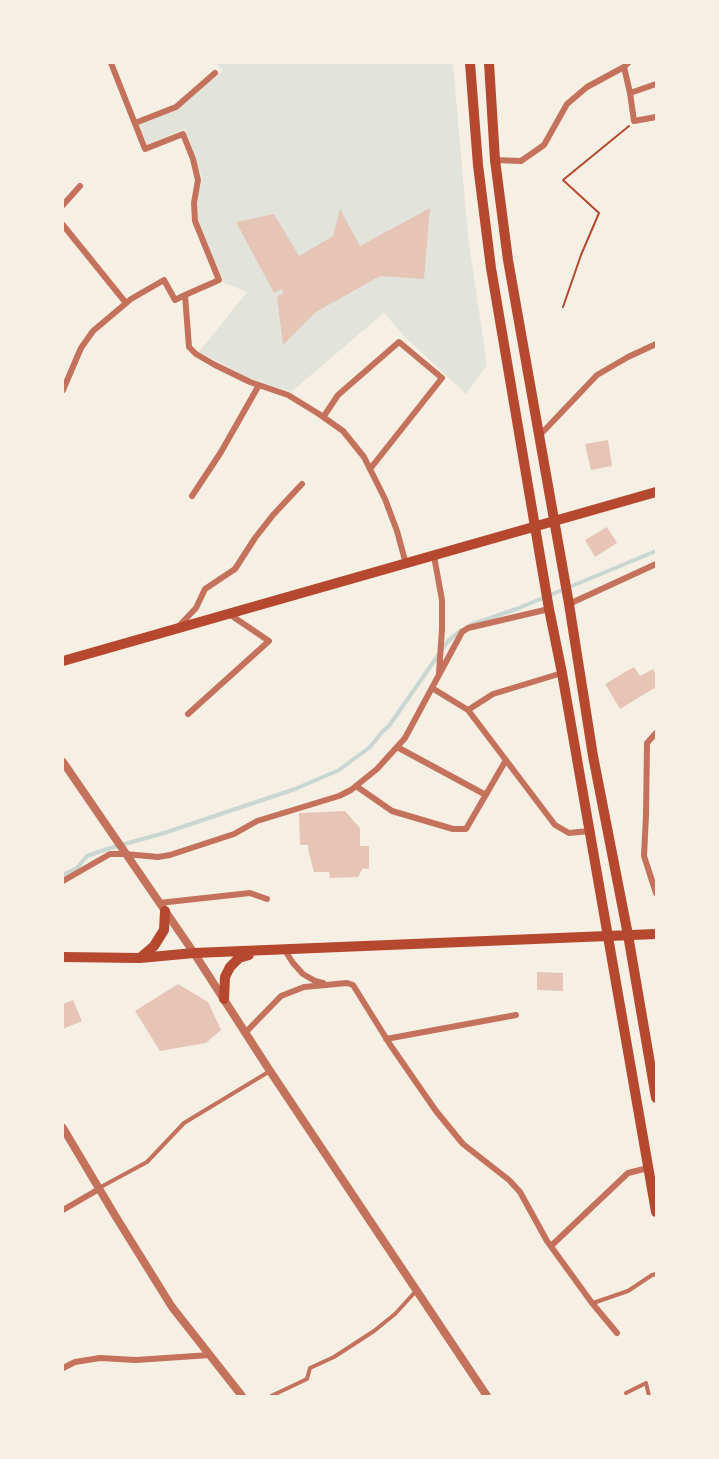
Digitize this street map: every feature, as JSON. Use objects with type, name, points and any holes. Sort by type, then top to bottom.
[{"type":"main road","points":[[470,63],[478,165],[491,268],[656,1212]]},
{"type":"main road","points":[[489,63],[495,160],[508,260],[569,604],[593,756],[628,935],[656,1098]]},
{"type":"main road","points":[[63,661],[656,492]]},
{"type":"main road","points":[[140,958],[154,946],[164,930],[162,907]]},
{"type":"main road","points":[[63,957],[140,958],[194,952],[656,934]]},
{"type":"main road","points":[[224,999],[225,977],[230,966],[238,957],[270,950]]},
{"type":"street","points":[[64,385],[81,348],[93,331],[126,303],[164,280],[175,300],[219,280],[195,221],[194,203],[198,180],[183,134],[146,149],[111,63]]},
{"type":"street","points":[[495,160],[521,161],[544,145],[567,104],[586,87],[626,65],[634,122],[656,117]]},
{"type":"street","points":[[135,123],[176,107],[215,73]]},
{"type":"street","points":[[630,93],[656,84]]},
{"type":"street","points":[[63,205],[80,186]]},
{"type":"street","points":[[63,225],[126,303]]},
{"type":"street","points":[[185,295],[189,348],[215,365],[288,395],[343,431],[364,457],[385,499],[406,564]]},
{"type":"street","points":[[324,417],[338,395],[399,342],[442,378],[370,470]]},
{"type":"street","points":[[539,436],[597,375],[656,344]]},
{"type":"street","points":[[192,496],[221,452],[259,385]]},
{"type":"street","points":[[176,629],[196,608],[205,589],[235,569],[273,515],[302,484]]},
{"type":"street","points":[[434,555],[441,600],[442,629],[438,677]]},
{"type":"street","points":[[569,604],[656,564]]},
{"type":"street","points":[[63,881],[110,854],[158,857],[170,855],[234,834],[257,821],[339,796],[377,769],[405,738],[462,632],[468,628],[549,609]]},
{"type":"street","points":[[188,714],[269,641],[229,614]]},
{"type":"street","points":[[468,710],[493,694],[562,673]]},
{"type":"street","points":[[432,688],[468,710],[555,825],[569,833],[589,831]]},
{"type":"street","points":[[656,733],[647,743],[644,856],[656,893]]},
{"type":"street","points":[[397,747],[486,795]]},
{"type":"street","points":[[356,786],[392,811],[453,829],[466,829],[506,760]]},
{"type":"street","points":[[63,762],[194,952],[270,1071],[487,1396]]},
{"type":"street","points":[[162,907],[250,893],[267,899]]},
{"type":"street","points":[[284,950],[303,974],[329,985]]},
{"type":"street","points":[[246,1032],[281,996],[304,987],[347,983],[353,985],[386,1039],[436,1111],[463,1144],[509,1180],[520,1192],[551,1246],[617,1333]]},
{"type":"street","points":[[386,1039],[516,1014]]},
{"type":"street","points":[[63,1128],[172,1306],[242,1396]]},
{"type":"street","points":[[551,1246],[628,1173],[648,1168]]},
{"type":"street","points":[[63,1210],[99,1188]]},
{"type":"street","points":[[63,1368],[75,1362],[100,1358],[136,1360],[210,1354]]},
{"type":"lane","points":[[99,1188],[147,1162],[184,1123],[270,1071]]},
{"type":"lane","points":[[592,1303],[628,1291],[656,1274]]},
{"type":"lane","points":[[271,1396],[307,1379],[310,1368],[334,1357],[374,1331],[395,1314],[416,1291]]},
{"type":"lane","points":[[626,1393],[646,1383],[649,1396]]},
{"type":"path","points":[[563,307],[599,213],[563,180],[634,122]]},
{"type":"shaded area","points":[[216,63],[453,63],[468,236],[487,365],[466,394],[404,336],[384,313],[291,392],[249,378],[199,352],[247,292],[224,283],[204,236],[198,219],[197,203],[202,178],[185,129],[147,145],[138,124],[177,109],[223,71]]},
{"type":"building","points":[[430,208],[424,279],[380,276],[316,312],[283,345],[277,297],[284,292],[282,289],[274,293],[236,222],[274,214],[299,256],[333,236],[340,209],[360,246]]},
{"type":"building","points":[[608,440],[612,466],[591,470],[585,444]]},
{"type":"building","points":[[607,527],[617,543],[595,557],[585,540]]},
{"type":"building","points":[[634,667],[640,676],[653,669],[656,674],[656,687],[620,709],[605,684]]},
{"type":"building","points":[[345,811],[360,828],[360,846],[369,846],[369,869],[363,868],[358,877],[330,878],[329,872],[314,872],[308,845],[300,845],[299,813]]},
{"type":"building","points":[[537,972],[563,973],[563,991],[537,990]]},
{"type":"building","points":[[178,984],[208,1002],[221,1030],[206,1043],[160,1051],[135,1011]]},
{"type":"building","points":[[73,1000],[82,1021],[63,1029],[63,1004]]},
{"type":"waterway","points":[[470,625],[519,608],[656,551]]},
{"type":"waterway","points":[[63,875],[77,868],[87,856],[295,789],[339,770],[370,747],[389,726],[448,641],[461,630]]}]
